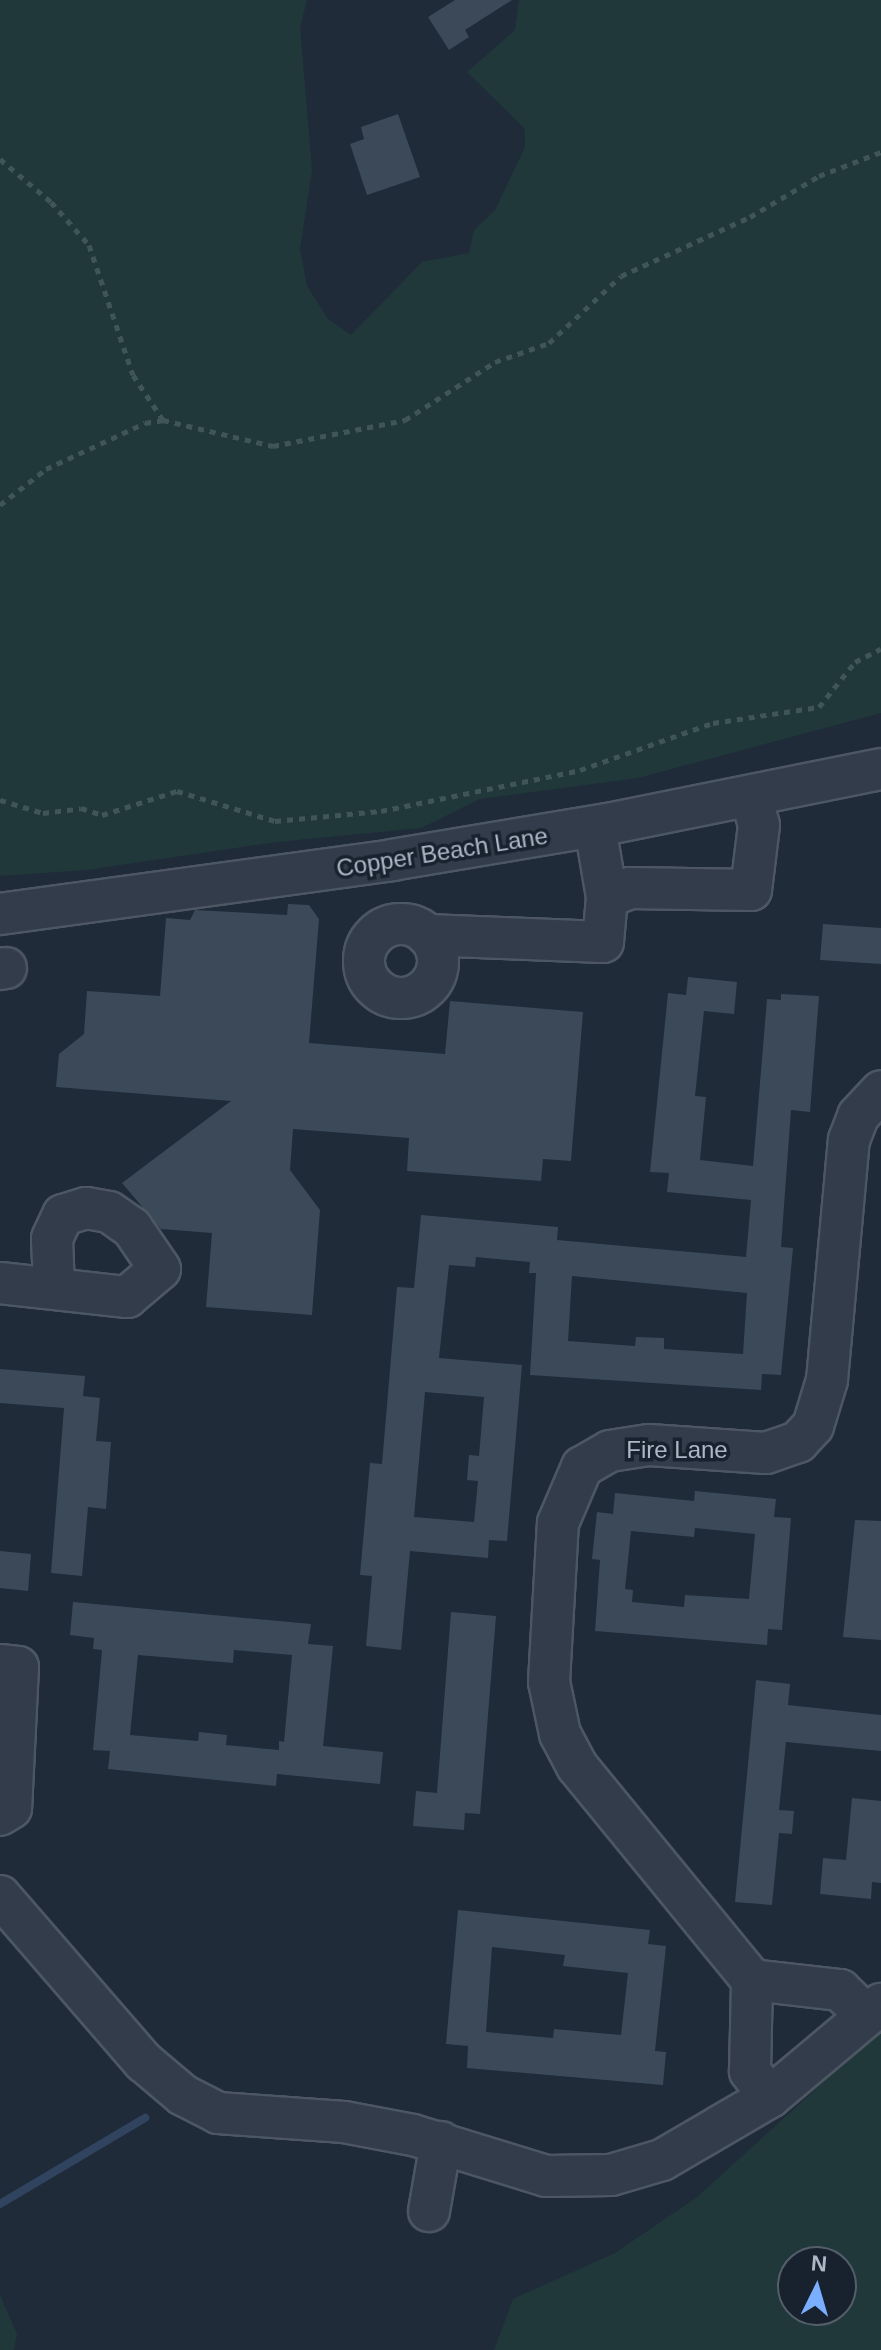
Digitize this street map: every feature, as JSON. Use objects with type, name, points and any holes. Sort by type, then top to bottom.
[{"type":"street","name":"Copper Beach Lane","points":[[0,914],[128,900],[595,827],[881,769]]},
{"type":"street","points":[[607,897],[630,888],[751,890],[759,825],[751,797]]},
{"type":"street","points":[[427,935],[603,942],[607,897],[595,827]]},
{"type":"street","name":"Fire Lane","points":[[752,1980],[577,1766],[560,1734],[549,1682],[558,1523],[582,1467],[610,1451],[649,1445],[766,1453],[798,1442],[813,1426],[827,1380],[849,1140],[858,1116],[881,1091]]},
{"type":"street","points":[[0,1283],[54,1287]]},
{"type":"street","points":[[0,1665],[18,1667],[11,1808],[0,1815]]},
{"type":"street","points":[[0,1896],[144,2062],[183,2095],[218,2113],[344,2122],[441,2142],[546,2176],[611,2175],[662,2160],[770,2097],[874,2010],[840,1990],[752,1980],[750,2071],[770,2097]]},
{"type":"street","points":[[429,2211],[441,2142]]},
{"type":"path","points":[[0,505],[46,469],[145,423],[163,420],[273,446],[405,420],[495,362],[549,343],[621,276],[750,217],[819,176],[881,152]]},
{"type":"path","points":[[0,159],[51,202],[89,245],[133,375],[163,420]]},
{"type":"path","points":[[0,800],[43,813],[81,808],[102,815],[177,791],[275,821],[381,811],[580,770],[713,723],[819,707],[855,662],[881,649]]},
{"type":"green space","points":[[0,0],[307,0],[300,27],[312,170],[300,249],[307,286],[328,319],[351,335],[422,262],[469,253],[474,230],[495,210],[525,147],[525,129],[467,72],[515,30],[519,0],[881,0],[881,713],[638,778],[480,799],[421,828],[277,842],[86,870],[0,876]]},
{"type":"green space","points":[[881,2030],[881,2350],[494,2350],[513,2299],[615,2253],[696,2198]]},
{"type":"green space","points":[[0,2295],[17,2334],[14,2350],[0,2350]]},
{"type":"building","points":[[455,0],[512,0],[465,30],[469,37],[449,50],[428,17]]},
{"type":"building","points":[[398,114],[420,177],[367,195],[350,144],[364,139],[361,127]]},
{"type":"building","points":[[288,904],[309,905],[319,919],[309,1043],[445,1054],[450,1001],[583,1012],[571,1161],[543,1159],[541,1181],[407,1171],[409,1138],[293,1129],[290,1170],[320,1210],[312,1315],[206,1307],[212,1233],[161,1229],[122,1183],[231,1101],[56,1087],[59,1054],[84,1034],[87,991],[160,996],[166,918],[190,920],[195,910],[287,915]]},
{"type":"building","points":[[823,924],[881,928],[881,964],[820,960]]},
{"type":"building","points":[[688,977],[737,982],[734,1014],[704,1011],[695,1096],[706,1097],[700,1160],[753,1166],[767,999],[781,1000],[781,994],[819,996],[810,1112],[791,1110],[781,1247],[793,1248],[781,1375],[762,1374],[761,1390],[530,1375],[536,1273],[529,1273],[530,1262],[476,1257],[475,1267],[449,1265],[439,1358],[522,1365],[507,1541],[489,1540],[488,1558],[410,1551],[401,1650],[366,1646],[372,1576],[360,1575],[370,1463],[382,1464],[397,1287],[414,1288],[421,1215],[558,1227],[557,1240],[746,1257],[751,1200],[667,1192],[669,1173],[650,1172],[668,993],[686,995]],"holes":[[[572,1276],[747,1293],[743,1354],[664,1349],[664,1338],[636,1337],[635,1346],[568,1341]],[[425,1392],[484,1397],[479,1456],[469,1455],[467,1480],[478,1481],[474,1522],[414,1517]]]},
{"type":"building","points":[[0,1369],[85,1376],[83,1396],[100,1398],[96,1441],[111,1442],[106,1509],[88,1507],[82,1576],[51,1573],[64,1408],[0,1403]]},
{"type":"building","points":[[695,1491],[776,1499],[774,1517],[791,1518],[782,1630],[768,1629],[767,1645],[595,1631],[600,1560],[592,1559],[597,1512],[613,1514],[615,1493],[694,1501]],"holes":[[[695,1528],[755,1534],[749,1599],[685,1595],[684,1607],[632,1602],[633,1590],[625,1589],[631,1531],[694,1537]]]},
{"type":"building","points":[[855,1520],[881,1521],[881,1640],[843,1637]]},
{"type":"building","points":[[0,1551],[31,1554],[28,1591],[0,1588]]},
{"type":"building","points":[[73,1602],[311,1624],[308,1644],[333,1646],[323,1746],[383,1752],[380,1784],[277,1774],[276,1786],[108,1769],[110,1751],[93,1750],[102,1650],[93,1649],[94,1638],[70,1635]],"holes":[[[234,1650],[292,1655],[284,1742],[279,1741],[279,1750],[226,1745],[227,1735],[199,1732],[198,1741],[130,1735],[138,1655],[233,1663]]]},
{"type":"building","points":[[451,1612],[496,1616],[480,1814],[465,1813],[464,1830],[413,1826],[416,1791],[437,1793]]},
{"type":"building","points":[[756,1680],[790,1684],[788,1705],[881,1715],[881,1751],[786,1742],[779,1810],[794,1811],[792,1834],[779,1833],[772,1905],[735,1902]]},
{"type":"building","points":[[852,1798],[881,1801],[881,1883],[872,1882],[871,1899],[820,1894],[823,1858],[846,1860]]},
{"type":"building","points":[[458,1910],[650,1930],[648,1944],[666,1946],[655,2051],[666,2052],[663,2085],[467,2068],[468,2046],[446,2044]],"holes":[[[492,1947],[565,1955],[563,1966],[628,1973],[621,2035],[554,2029],[553,2038],[486,2032]]]},
{"type":"waterway","points":[[0,2204],[145,2118]]}]
